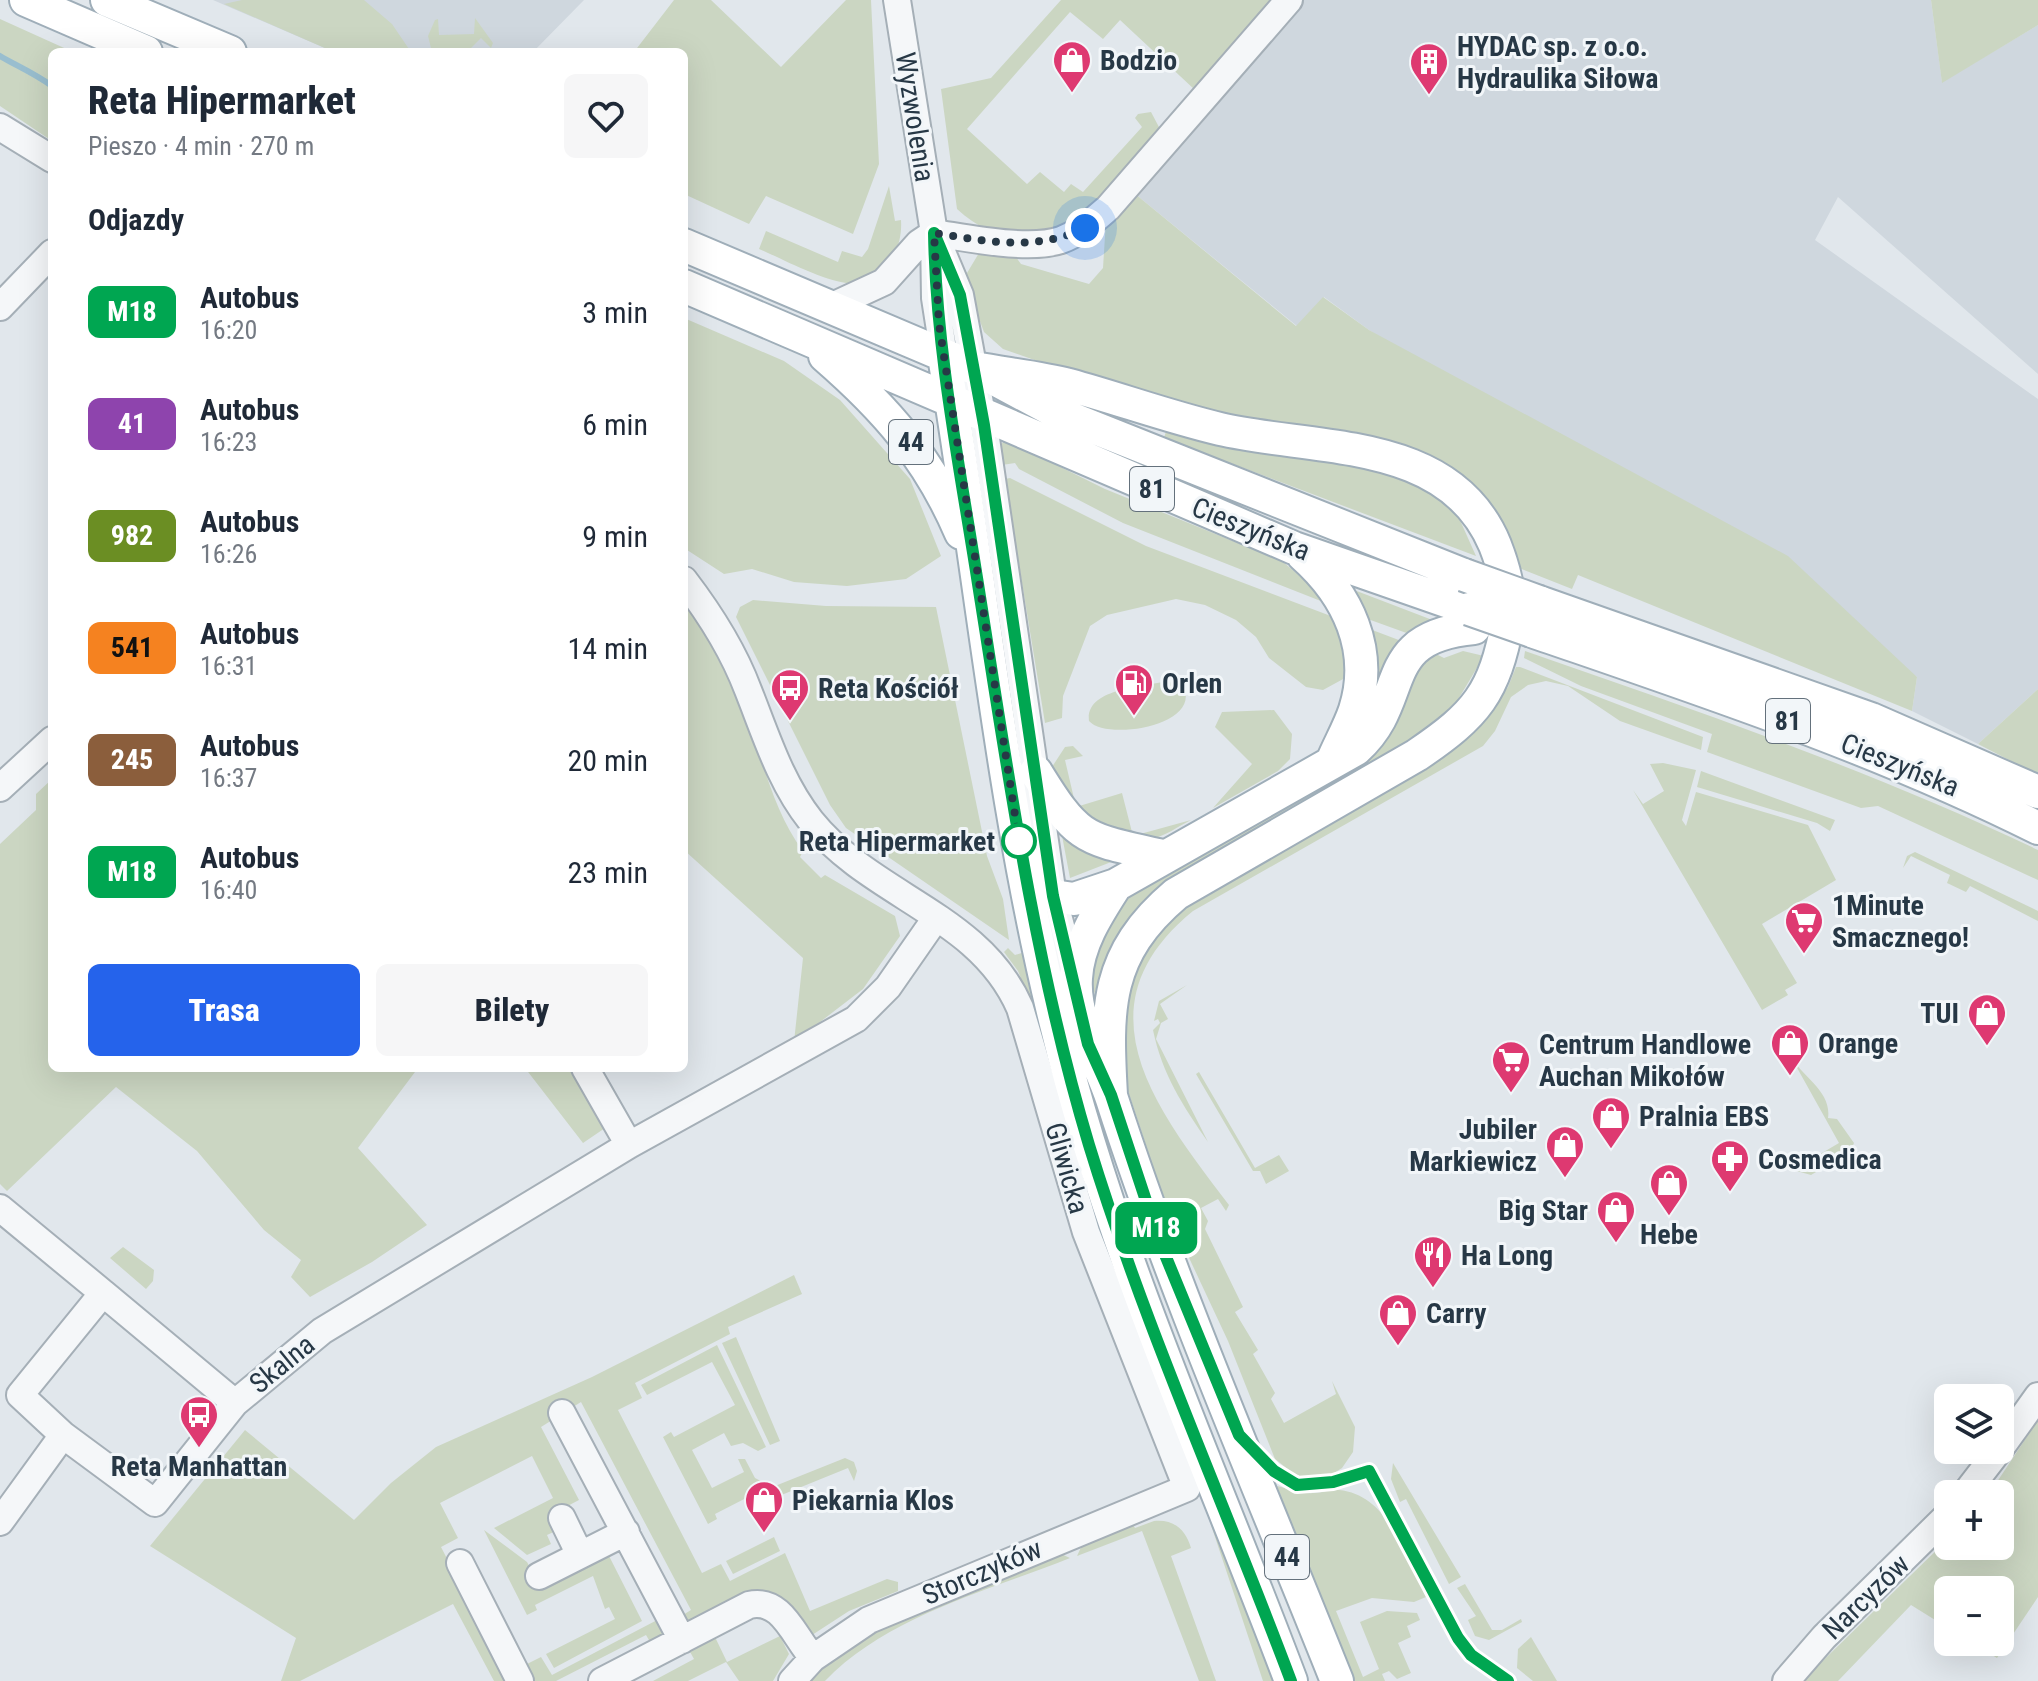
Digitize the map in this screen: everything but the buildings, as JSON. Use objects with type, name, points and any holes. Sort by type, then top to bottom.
[{"type":"main road","points":[[26,0],[137,48]]},
{"type":"main road","points":[[107,0],[221,48]]},
{"type":"main road","name":"Cieszyńska","points":[[688,247],[974,368],[1075,420],[1464,575],[1536,617],[1959,788],[2038,828]]},
{"type":"main road","name":"Cieszyńska","points":[[688,288],[982,413],[1125,478],[1472,619]]},
{"type":"main road","name":"44","points":[[805,338],[864,390],[909,439],[953,515],[975,565]]},
{"type":"main road","name":"Gliwicka","points":[[944,356],[1034,928],[1081,1116],[1133,1278],[1291,1681]]},
{"type":"main road","points":[[974,368],[1067,385],[1157,414],[1225,430],[1376,453],[1408,462],[1452,486],[1487,525],[1503,566],[1510,611],[1499,667],[1476,707],[1448,734],[1417,755],[1176,894],[1152,913],[1132,939],[1115,976],[1109,1001],[1111,1095]]},
{"type":"main road","points":[[1294,548],[1324,574],[1352,618],[1359,637],[1361,674],[1356,707],[1332,762]]},
{"type":"main road","name":"Cieszyńska","points":[[1536,617],[1871,719],[2038,792]]},
{"type":"main road","name":"81","points":[[1472,619],[1536,617]]},
{"type":"main road","points":[[1022,858],[1053,896],[1074,899],[1116,885],[1332,762],[1372,735],[1398,669],[1410,652],[1438,634],[1472,619]]},
{"type":"main road","points":[[1036,772],[1066,819],[1088,836],[1156,860]]},
{"type":"main road","points":[[1034,928],[1053,896],[1109,870],[1156,860]]},
{"type":"main road","points":[[1111,1095],[1088,1044],[1075,980],[1093,920],[1116,885]]},
{"type":"main road","name":"44","points":[[1111,1095],[1159,1240],[1337,1681]]},
{"type":"street","name":"Wyzwolenia","points":[[897,0],[934,233],[935,298],[944,356]]},
{"type":"street","points":[[830,307],[884,282],[919,243],[934,233],[1028,243],[1058,241],[1085,228],[1108,208],[1289,0]]},
{"type":"street","points":[[0,127],[48,157]]},
{"type":"street","name":"Wyzwolenia","points":[[934,233],[960,295],[974,368]]},
{"type":"street","points":[[0,307],[48,257]]},
{"type":"street","points":[[974,368],[1053,896],[1075,980]]},
{"type":"street","name":"Gliwicka","points":[[688,586],[731,650],[778,766],[810,820],[856,866],[969,938],[1009,982],[1086,1232],[1187,1488]]},
{"type":"street","points":[[0,788],[48,744]]},
{"type":"street","name":"Skalna","points":[[63,1435],[155,1503],[235,1403],[322,1331],[629,1145],[863,1014],[888,987],[936,918]]},
{"type":"street","points":[[587,1072],[629,1145]]},
{"type":"street","points":[[2,1210],[235,1403]]},
{"type":"street","points":[[0,1522],[63,1435],[20,1395],[103,1293]]},
{"type":"street","points":[[2014,1430],[2038,1396]]},
{"type":"street","points":[[562,1413],[682,1640]]},
{"type":"street","points":[[1976,1480],[1989,1464]]},
{"type":"street","name":"Storczyków","points":[[792,1681],[813,1658],[869,1620],[1187,1488]]},
{"type":"street","points":[[562,1518],[580,1555]]},
{"type":"street","name":"Narcyzów","points":[[1786,1681],[1824,1637],[1934,1529]]},
{"type":"street","points":[[539,1576],[626,1532]]},
{"type":"street","points":[[460,1563],[520,1681]]},
{"type":"street","points":[[602,1681],[749,1605],[762,1603],[779,1611],[813,1658]]},
{"type":"shaded area","points":[[213,0],[584,0],[537,48],[325,48]]},
{"type":"shaded area","points":[[1302,0],[1931,0],[1942,82],[2038,25],[2038,374],[1838,197],[1815,240],[2038,399],[2038,689],[1978,744],[1912,711],[1917,677],[1369,330],[1324,297],[1297,326],[1134,193]]},
{"type":"green space","points":[[242,0],[364,0],[392,24],[408,48],[325,48],[224,4]]},
{"type":"green space","points":[[674,0],[711,0],[781,67],[846,0],[871,0],[879,164],[853,234],[766,196],[749,224],[688,196],[688,48],[637,48]]},
{"type":"green space","points":[[1061,0],[1273,0],[1195,90],[1120,20],[1103,39],[1070,12],[967,129],[1027,184],[1040,172],[1064,192],[1071,184],[1083,192],[1142,127],[1135,118],[1138,114],[1151,112],[1160,129],[1122,180],[1098,203],[1072,221],[1044,233],[1015,236],[986,229],[957,209],[941,89],[991,78]]},
{"type":"green space","points":[[1931,0],[2038,0],[2038,25],[1942,83]]},
{"type":"green space","points":[[475,18],[493,43],[491,48],[481,38],[471,48],[431,48],[428,36],[438,19],[439,35],[474,34]]},
{"type":"green space","points":[[0,19],[64,48],[48,48],[48,138],[0,106]]},
{"type":"green space","points":[[889,186],[895,221],[901,220],[899,242],[890,262],[865,281],[832,280],[759,249],[766,231],[838,262],[842,251],[862,257],[868,249]]},
{"type":"green space","points":[[1134,193],[1296,326],[1323,297],[1369,330],[1788,556],[1917,677],[1912,711],[1578,575],[1572,589],[1514,566],[1471,488],[1182,412],[1003,349],[984,332],[964,278],[979,253],[1010,249],[1021,264],[1089,284],[1103,268],[1106,220]]},
{"type":"green space","points":[[688,320],[784,361],[840,400],[910,479],[941,556],[906,579],[847,586],[794,582],[752,569],[724,574],[688,551]]},
{"type":"green space","points":[[1167,428],[1397,468],[1455,509],[1476,556],[1164,438]]},
{"type":"green space","points":[[1006,440],[1105,489],[1282,561],[1336,607],[1123,523],[1019,469],[1015,463],[1002,465],[1001,444]]},
{"type":"green space","points":[[1010,478],[1146,546],[1344,621],[1347,629],[1345,678],[1323,690],[1306,687],[1269,658],[1256,637],[1236,620],[1205,605],[1176,599],[1107,615],[1090,626],[1063,696],[1062,718],[1045,723],[1005,479]]},
{"type":"green space","points":[[1352,590],[1435,621],[1412,635],[1365,618]]},
{"type":"green space","points":[[753,600],[826,606],[936,607],[987,856],[1003,899],[1009,940],[846,828],[830,805],[736,617],[740,607]]},
{"type":"green space","points":[[688,607],[731,674],[771,788],[790,831],[803,851],[800,857],[821,878],[825,875],[895,916],[900,936],[863,989],[794,1042],[803,958],[688,854]]},
{"type":"green space","points":[[1367,628],[1404,642],[1366,706]]},
{"type":"green space","points":[[1463,651],[1484,656],[1453,708],[1429,730],[1105,964],[1090,1005],[1090,955],[1129,894],[1360,764],[1411,666],[1432,652],[1444,658]]},
{"type":"green space","points":[[1525,651],[1784,743],[1976,821],[2038,850],[2038,880],[1878,806],[1861,808],[1707,752],[1712,734],[1581,686],[1524,658]]},
{"type":"green space","points":[[1516,667],[1520,667],[1703,737],[1701,750],[1620,721],[1568,686],[1546,681],[1528,685],[1511,697],[1495,731],[1483,746],[1193,911],[1157,948],[1138,985],[1133,1022],[1140,1059],[1155,1096],[1177,1133],[1229,1205],[1226,1211],[1218,1199],[1201,1208],[1208,1221],[1205,1229],[1243,1307],[1235,1312],[1258,1350],[1253,1354],[1275,1393],[1271,1399],[1284,1423],[1336,1394],[1332,1381],[1355,1427],[1353,1452],[1342,1468],[1314,1479],[1299,1478],[1275,1459],[1228,1341],[1169,1215],[1128,1091],[1119,1015],[1143,947],[1187,905],[1486,717],[1508,687]]},
{"type":"green space","points":[[1167,681],[1184,688],[1185,701],[1178,712],[1165,720],[1149,726],[1113,730],[1089,721],[1090,710],[1106,695]]},
{"type":"green space","points":[[2038,689],[2038,775],[1978,744]]},
{"type":"green space","points":[[1274,710],[1292,734],[1290,759],[1278,771],[1213,808],[1252,764],[1215,727],[1222,712]]},
{"type":"green space","points":[[1073,746],[1083,756],[1065,760],[1076,807],[1122,793],[1133,836],[1191,820],[1157,838],[1134,841],[1100,834],[1086,826],[1063,802],[1050,770],[1065,747]]},
{"type":"green space","points":[[1663,763],[1696,770],[1682,820],[1686,826],[1696,792],[1808,825],[1836,880],[1762,924],[1797,983],[1785,990],[1788,995],[1762,1010],[1633,790],[1643,804],[1664,791],[1650,764]]},
{"type":"green space","points":[[1701,771],[1835,820],[1830,831],[1817,823],[1697,787]]},
{"type":"green space","points":[[48,783],[48,1072],[415,1072],[358,1148],[427,1225],[372,1262],[310,1297],[291,1277],[301,1260],[264,1230],[197,1151],[116,1087],[7,1191],[0,1184],[0,844],[36,810],[36,794]]},
{"type":"green space","points":[[1060,825],[1124,857],[1070,878]]},
{"type":"green space","points":[[1915,852],[2038,911],[2038,921],[1970,886],[1966,892],[1947,883],[1950,875],[1911,856],[1903,868],[1907,856]]},
{"type":"green space","points":[[1008,948],[1015,955],[1025,952],[1276,1681],[1263,1681],[1198,1486],[1104,1254],[1033,1008],[1018,971],[1004,952]]},
{"type":"green space","points":[[1187,985],[1160,1004],[1168,1019],[1161,1023],[1156,1039],[1208,1142],[1174,1089],[1162,1061],[1153,1030],[1160,1023],[1158,1019],[1154,1021],[1159,1001]]},
{"type":"green space","points":[[1791,1057],[1826,1100],[1828,1118],[1837,1119],[1854,1143],[1850,1152],[1811,1175],[1793,1170],[1839,1143]]},
{"type":"green space","points":[[528,1072],[577,1072],[608,1126],[583,1143]]},
{"type":"green space","points":[[1199,1072],[1255,1168],[1279,1155],[1289,1171],[1266,1184],[1260,1171],[1253,1171],[1196,1074]]},
{"type":"green space","points":[[123,1247],[154,1270],[153,1281],[146,1289],[110,1258]]},
{"type":"green space","points":[[794,1275],[802,1294],[728,1327],[730,1334],[635,1383],[642,1398],[618,1410],[702,1573],[721,1564],[730,1581],[785,1553],[810,1611],[887,1579],[898,1582],[898,1591],[849,1611],[809,1637],[786,1607],[690,1625],[678,1618],[691,1610],[581,1402],[541,1427],[579,1500],[558,1511],[560,1529],[547,1535],[551,1544],[527,1555],[494,1528],[553,1498],[532,1456],[440,1503],[458,1538],[441,1547],[510,1681],[494,1681],[453,1604],[300,1681],[281,1681],[296,1638],[150,1546],[245,1430],[354,1520],[391,1483],[436,1447],[592,1377]]},
{"type":"green space","points":[[736,1337],[780,1441],[770,1445],[722,1343]]},
{"type":"green space","points":[[717,1345],[766,1447],[758,1451],[743,1443],[731,1446],[724,1433],[692,1450],[712,1488],[744,1472],[738,1459],[745,1459],[755,1478],[770,1486],[779,1509],[764,1517],[752,1495],[715,1514],[717,1519],[708,1524],[663,1437],[671,1432],[674,1437],[735,1405],[712,1362],[647,1395],[641,1385]]},
{"type":"green space","points":[[2038,1420],[2038,1597],[2014,1633],[2014,1576],[1934,1576],[1934,1619],[1911,1605],[1838,1681],[1802,1681],[1934,1553],[1934,1560],[2014,1560],[2014,1480],[1998,1480],[2009,1464],[2014,1464],[2014,1456]]},
{"type":"green space","points":[[845,1458],[854,1462],[857,1471],[854,1481],[848,1468],[779,1496],[775,1486]]},
{"type":"green space","points":[[1393,1463],[1461,1577],[1449,1584],[1406,1499],[1400,1502],[1391,1479]]},
{"type":"green space","points":[[1277,1486],[1305,1493],[1336,1490],[1357,1494],[1384,1516],[1403,1547],[1426,1597],[1414,1602],[1372,1598],[1336,1611],[1363,1677],[1379,1669],[1360,1622],[1387,1611],[1417,1613],[1420,1620],[1407,1626],[1411,1637],[1398,1643],[1411,1673],[1397,1679],[1389,1671],[1382,1674],[1385,1681],[1352,1681]]},
{"type":"green space","points":[[1154,1521],[1173,1524],[1189,1542],[1191,1548],[1171,1556],[1216,1681],[1199,1681],[1142,1531],[1077,1556],[1083,1543],[1132,1523],[1135,1528]]},
{"type":"green space","points":[[484,1530],[527,1562],[539,1584],[608,1554],[642,1621],[554,1668],[546,1654],[615,1619],[609,1607],[605,1609],[593,1576],[535,1605],[537,1610],[527,1615]]},
{"type":"green space","points":[[774,1537],[780,1551],[733,1574],[726,1561]]},
{"type":"green space","points":[[1059,1553],[1070,1558],[909,1622],[850,1658],[825,1681],[809,1681],[829,1661],[889,1624]]},
{"type":"green space","points":[[1465,1584],[1492,1630],[1502,1630],[1521,1619],[1522,1622],[1489,1640],[1475,1636],[1468,1620],[1476,1616],[1457,1588]]},
{"type":"green space","points":[[661,1618],[665,1637],[653,1647],[646,1635],[556,1681],[531,1681],[523,1666],[541,1657],[552,1675]]},
{"type":"green space","points":[[780,1636],[789,1654],[773,1681],[739,1681],[726,1662],[688,1681],[653,1681],[694,1659],[689,1650],[715,1637],[727,1662]]},
{"type":"green space","points":[[1531,1637],[1557,1681],[1533,1681],[1517,1668],[1518,1649]]},
{"type":"waterway","points":[[0,56],[48,83]]},
{"type":"bus line","name":"M18","points":[[1291,1681],[1133,1278],[1089,1145],[1056,1026],[1034,928],[975,565],[935,298],[934,233],[960,295],[984,425],[1053,896],[1088,1044],[1111,1095],[1159,1240],[1239,1435],[1274,1471],[1297,1485],[1333,1482],[1369,1471],[1458,1638],[1471,1655],[1508,1681]]},
{"type":"place","name":"Bodzio","points":[[1072,94]]},
{"type":"place","name":"HYDAC sp. z o.o. Hydraulika Siłowa","points":[[1429,96]]},
{"type":"place","name":"Orlen","points":[[1134,717]]},
{"type":"place","name":"Reta Kościół","points":[[790,722]]},
{"type":"place","name":"Reta Hipermarket","points":[[1019,841]]},
{"type":"place","name":"1Minute Smacznego!","points":[[1804,955]]},
{"type":"place","name":"TUI","points":[[1987,1047]]},
{"type":"place","name":"Orange","points":[[1790,1077]]},
{"type":"place","name":"Centrum Handlowe Auchan Mikołów","points":[[1511,1094]]},
{"type":"place","name":"Pralnia EBS","points":[[1611,1150]]},
{"type":"place","name":"Jubiler Markiewicz","points":[[1565,1179]]},
{"type":"place","name":"Cosmedica","points":[[1730,1193]]},
{"type":"place","name":"Hebe","points":[[1669,1217]]},
{"type":"place","name":"Big Star","points":[[1616,1244]]},
{"type":"place","name":"Ha Long","points":[[1433,1289]]},
{"type":"place","name":"Carry","points":[[1398,1347]]},
{"type":"place","name":"Reta Manhattan","points":[[199,1449]]},
{"type":"place","name":"Piekarnia Klos","points":[[764,1534]]},
{"type":"route","points":[[1019,841],[935,298],[934,233],[1028,243],[1058,241],[1085,228]]}]
